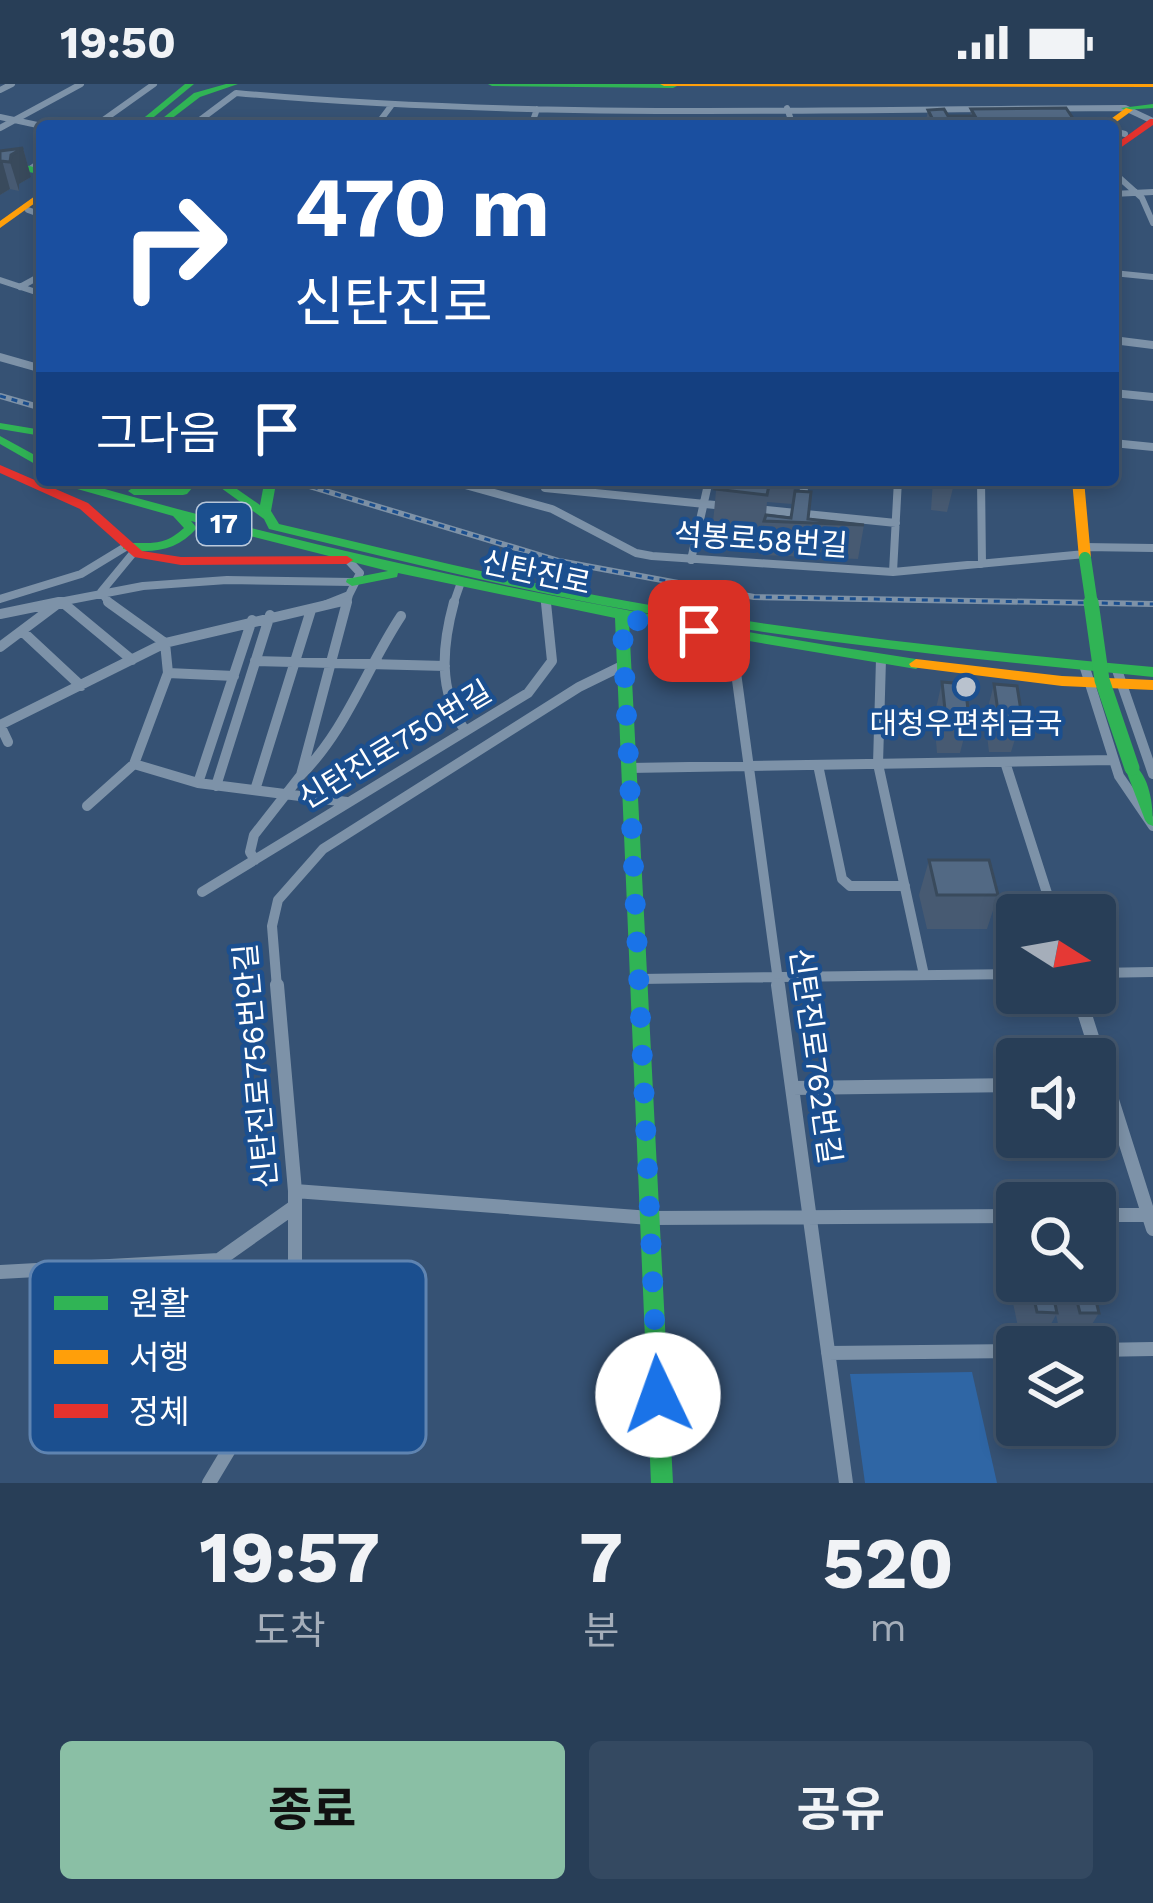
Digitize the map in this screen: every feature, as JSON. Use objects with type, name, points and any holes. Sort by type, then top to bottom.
[{"type":"main road","points":[[167,110],[170,84]]},
{"type":"main road","points":[[161,120],[194,84]]},
{"type":"main road","points":[[492,84],[1153,85]]},
{"type":"main road","points":[[664,84],[755,85]]},
{"type":"main road","points":[[149,120],[201,92],[235,88]]},
{"type":"main road","points":[[1113,120],[1127,109],[1153,106]]},
{"type":"main road","points":[[1120,137],[1153,121]]},
{"type":"main road","points":[[0,162],[36,167]]},
{"type":"main road","points":[[0,228],[36,206]]},
{"type":"main road","points":[[0,432],[36,432]]},
{"type":"main road","points":[[0,432],[36,459]]},
{"type":"main road","points":[[0,453],[36,471]]},
{"type":"main road","points":[[0,469],[36,485]]},
{"type":"main road","points":[[38,486],[83,506],[133,551],[208,560],[348,560],[380,565]]},
{"type":"main road","name":"신탄진로","points":[[82,486],[460,585],[622,618],[881,659],[1119,678],[1153,685]]},
{"type":"main road","name":"신탄진로","points":[[114,486],[625,604],[1087,675]]},
{"type":"main road","points":[[134,491],[183,491],[188,486]]},
{"type":"main road","points":[[224,486],[271,521]]},
{"type":"main road","points":[[263,486],[271,486]]},
{"type":"main road","points":[[1079,486],[1102,680],[1144,763],[1153,823]]},
{"type":"main road","points":[[268,487],[264,500],[271,521]]},
{"type":"main road","points":[[133,551],[184,538],[191,528],[172,511]]},
{"type":"main road","points":[[184,538],[189,554],[208,560]]},
{"type":"main road","points":[[350,589],[384,574],[417,574]]},
{"type":"main road","points":[[622,618],[662,1483]]},
{"type":"main road","points":[[946,667],[990,663],[983,656]]},
{"type":"main road","name":"신탄진로","points":[[1119,678],[1153,672]]},
{"type":"street","points":[[0,90],[12,84]]},
{"type":"street","points":[[0,128],[81,84]]},
{"type":"street","points":[[103,120],[154,84]]},
{"type":"street","points":[[199,120],[235,88],[292,99],[391,106],[1127,109],[1153,121]]},
{"type":"street","points":[[272,120],[292,99]]},
{"type":"street","points":[[380,120],[391,106]]},
{"type":"street","points":[[787,108],[791,120]]},
{"type":"street","points":[[948,108],[955,120]]},
{"type":"street","points":[[533,120],[537,109]]},
{"type":"street","points":[[660,120],[661,109]]},
{"type":"street","points":[[0,117],[36,125]]},
{"type":"street","points":[[1119,177],[1138,193],[1153,223]]},
{"type":"street","points":[[1119,194],[1153,192]]},
{"type":"street","points":[[1119,274],[1153,277]]},
{"type":"street","points":[[20,287],[36,278]]},
{"type":"street","points":[[0,280],[36,292]]},
{"type":"street","points":[[1119,341],[1153,345]]},
{"type":"street","points":[[0,357],[36,367]]},
{"type":"street","points":[[1119,394],[1153,397]]},
{"type":"street","points":[[1119,444],[1153,447]]},
{"type":"street","name":"석봉로58번길","points":[[470,486],[536,503],[636,553],[691,560],[892,572],[1153,548]]},
{"type":"street","points":[[536,503],[546,486]]},
{"type":"street","points":[[563,486],[896,524]]},
{"type":"street","points":[[691,560],[708,486]]},
{"type":"street","points":[[800,513],[804,486]]},
{"type":"street","points":[[892,572],[898,486]]},
{"type":"street","points":[[981,486],[982,565]]},
{"type":"street","points":[[101,592],[133,551]]},
{"type":"street","points":[[0,599],[81,574],[133,551]]},
{"type":"street","points":[[8,742],[0,725],[165,643],[270,615],[338,604],[360,569],[348,560]]},
{"type":"street","points":[[0,614],[101,592],[226,580],[350,589]]},
{"type":"street","points":[[460,585],[445,666],[449,708],[464,729]]},
{"type":"street","points":[[301,775],[350,589]]},
{"type":"street","points":[[87,806],[134,764],[168,673],[165,643],[109,604],[101,592]]},
{"type":"street","points":[[0,647],[61,602]]},
{"type":"street","points":[[61,602],[132,660]]},
{"type":"street","name":"신탄진로750번길","points":[[202,892],[528,693],[551,668],[555,646],[546,603]]},
{"type":"street","points":[[255,790],[311,610]]},
{"type":"street","points":[[216,786],[270,615]]},
{"type":"street","points":[[254,860],[250,852],[254,835],[283,794],[330,746],[401,616]]},
{"type":"street","points":[[198,783],[252,620]]},
{"type":"street","points":[[23,632],[81,686]]},
{"type":"street","name":"신탄진로762번길","points":[[731,636],[846,1483]]},
{"type":"street","points":[[881,659],[878,764],[924,975]]},
{"type":"street","points":[[255,661],[445,666]]},
{"type":"street","name":"신탄진로756번안길","points":[[295,1261],[295,1199],[272,926],[278,900],[292,879],[323,850],[579,687],[624,665]]},
{"type":"street","points":[[168,673],[234,676]]},
{"type":"street","points":[[1087,675],[1114,760],[1138,815],[1153,823]]},
{"type":"street","points":[[1119,678],[1144,763],[1153,774]]},
{"type":"street","points":[[629,768],[1114,760]]},
{"type":"street","points":[[1005,762],[1047,894]]},
{"type":"street","points":[[134,764],[198,783],[347,802]]},
{"type":"street","points":[[818,765],[842,879],[850,886],[905,886]]},
{"type":"street","points":[[1116,973],[1153,972]]},
{"type":"street","points":[[639,980],[996,974]]},
{"type":"street","points":[[792,1088],[996,1085]]},
{"type":"street","points":[[1116,1125],[1151,1220],[1116,1218]]},
{"type":"street","points":[[200,1261],[220,1260],[295,1199],[650,1218],[996,1216]]},
{"type":"street","points":[[0,1271],[30,1270]]},
{"type":"street","points":[[1116,1350],[1153,1349]]},
{"type":"street","points":[[828,1353],[996,1351]]},
{"type":"street","name":"신탄진로756번안길","points":[[209,1483],[227,1453]]},
{"type":"shaded area","points":[[972,1372],[997,1483],[865,1483],[850,1374]]},
{"type":"building","points":[[1066,108],[1074,120],[933,120],[928,110],[975,116],[971,109]]},
{"type":"building","points":[[23,148],[11,155],[10,162],[0,161],[0,151]]},
{"type":"building","points":[[716,486],[769,486],[767,495]]},
{"type":"building","points":[[795,491],[811,492],[808,519],[864,525],[764,521],[766,515],[791,518]]},
{"type":"building","points":[[942,682],[965,684],[969,718],[946,719]]},
{"type":"building","points":[[994,684],[1017,686],[1022,717],[999,718]]},
{"type":"building","points":[[929,860],[989,860],[998,894],[937,895]]},
{"type":"building","points":[[1035,1302],[1055,1302],[1057,1313],[1037,1312]]},
{"type":"building","points":[[1077,1302],[1096,1302],[1099,1313],[1080,1313]]},
{"type":"railway","points":[[0,396],[36,406]]},
{"type":"railway","points":[[309,486],[559,561],[754,597],[1153,604]]},
{"type":"traffic: fast","points":[[145,120],[190,84]]},
{"type":"traffic: fast","points":[[165,120],[197,95],[234,84]]},
{"type":"traffic: fast","points":[[492,84],[673,86]]},
{"type":"traffic: fast","points":[[1125,108],[1153,106]]},
{"type":"traffic: fast","points":[[0,162],[36,171]]},
{"type":"traffic: fast","points":[[0,426],[36,432]]},
{"type":"traffic: fast","points":[[0,439],[36,460]]},
{"type":"traffic: fast","points":[[81,486],[272,539],[485,588],[916,664]]},
{"type":"traffic: fast","points":[[134,491],[183,491],[188,486]]},
{"type":"traffic: fast","points":[[225,486],[269,517]]},
{"type":"traffic: fast","points":[[264,486],[272,486]]},
{"type":"traffic: fast","points":[[269,487],[265,511],[274,526]]},
{"type":"traffic: fast","points":[[127,546],[154,548],[177,540],[191,528],[178,515]]},
{"type":"traffic: fast","points":[[273,526],[521,585],[705,619],[1153,672]]},
{"type":"traffic: fast","points":[[1085,558],[1102,680],[1132,768]]},
{"type":"traffic: fast","points":[[352,582],[392,574]]},
{"type":"traffic: fast","points":[[622,618],[662,1483]]},
{"type":"traffic: fast","points":[[1132,768],[1153,820]]},
{"type":"traffic: slow","points":[[664,84],[1153,85]]},
{"type":"traffic: slow","points":[[1114,120],[1129,110]]},
{"type":"traffic: slow","points":[[0,225],[36,198]]},
{"type":"traffic: slow","points":[[1079,486],[1085,558]]},
{"type":"traffic: slow","points":[[916,664],[1062,681],[1153,685]]},
{"type":"traffic: jam","points":[[1119,146],[1153,121]]},
{"type":"traffic: jam","points":[[0,469],[36,485]]},
{"type":"traffic: jam","points":[[39,486],[84,506],[138,554],[181,561],[347,560]]},
{"type":"place","name":"대청우편취급국","points":[[966,687]]},
{"type":"route","points":[[658,1395],[622,618],[699,631]]}]
